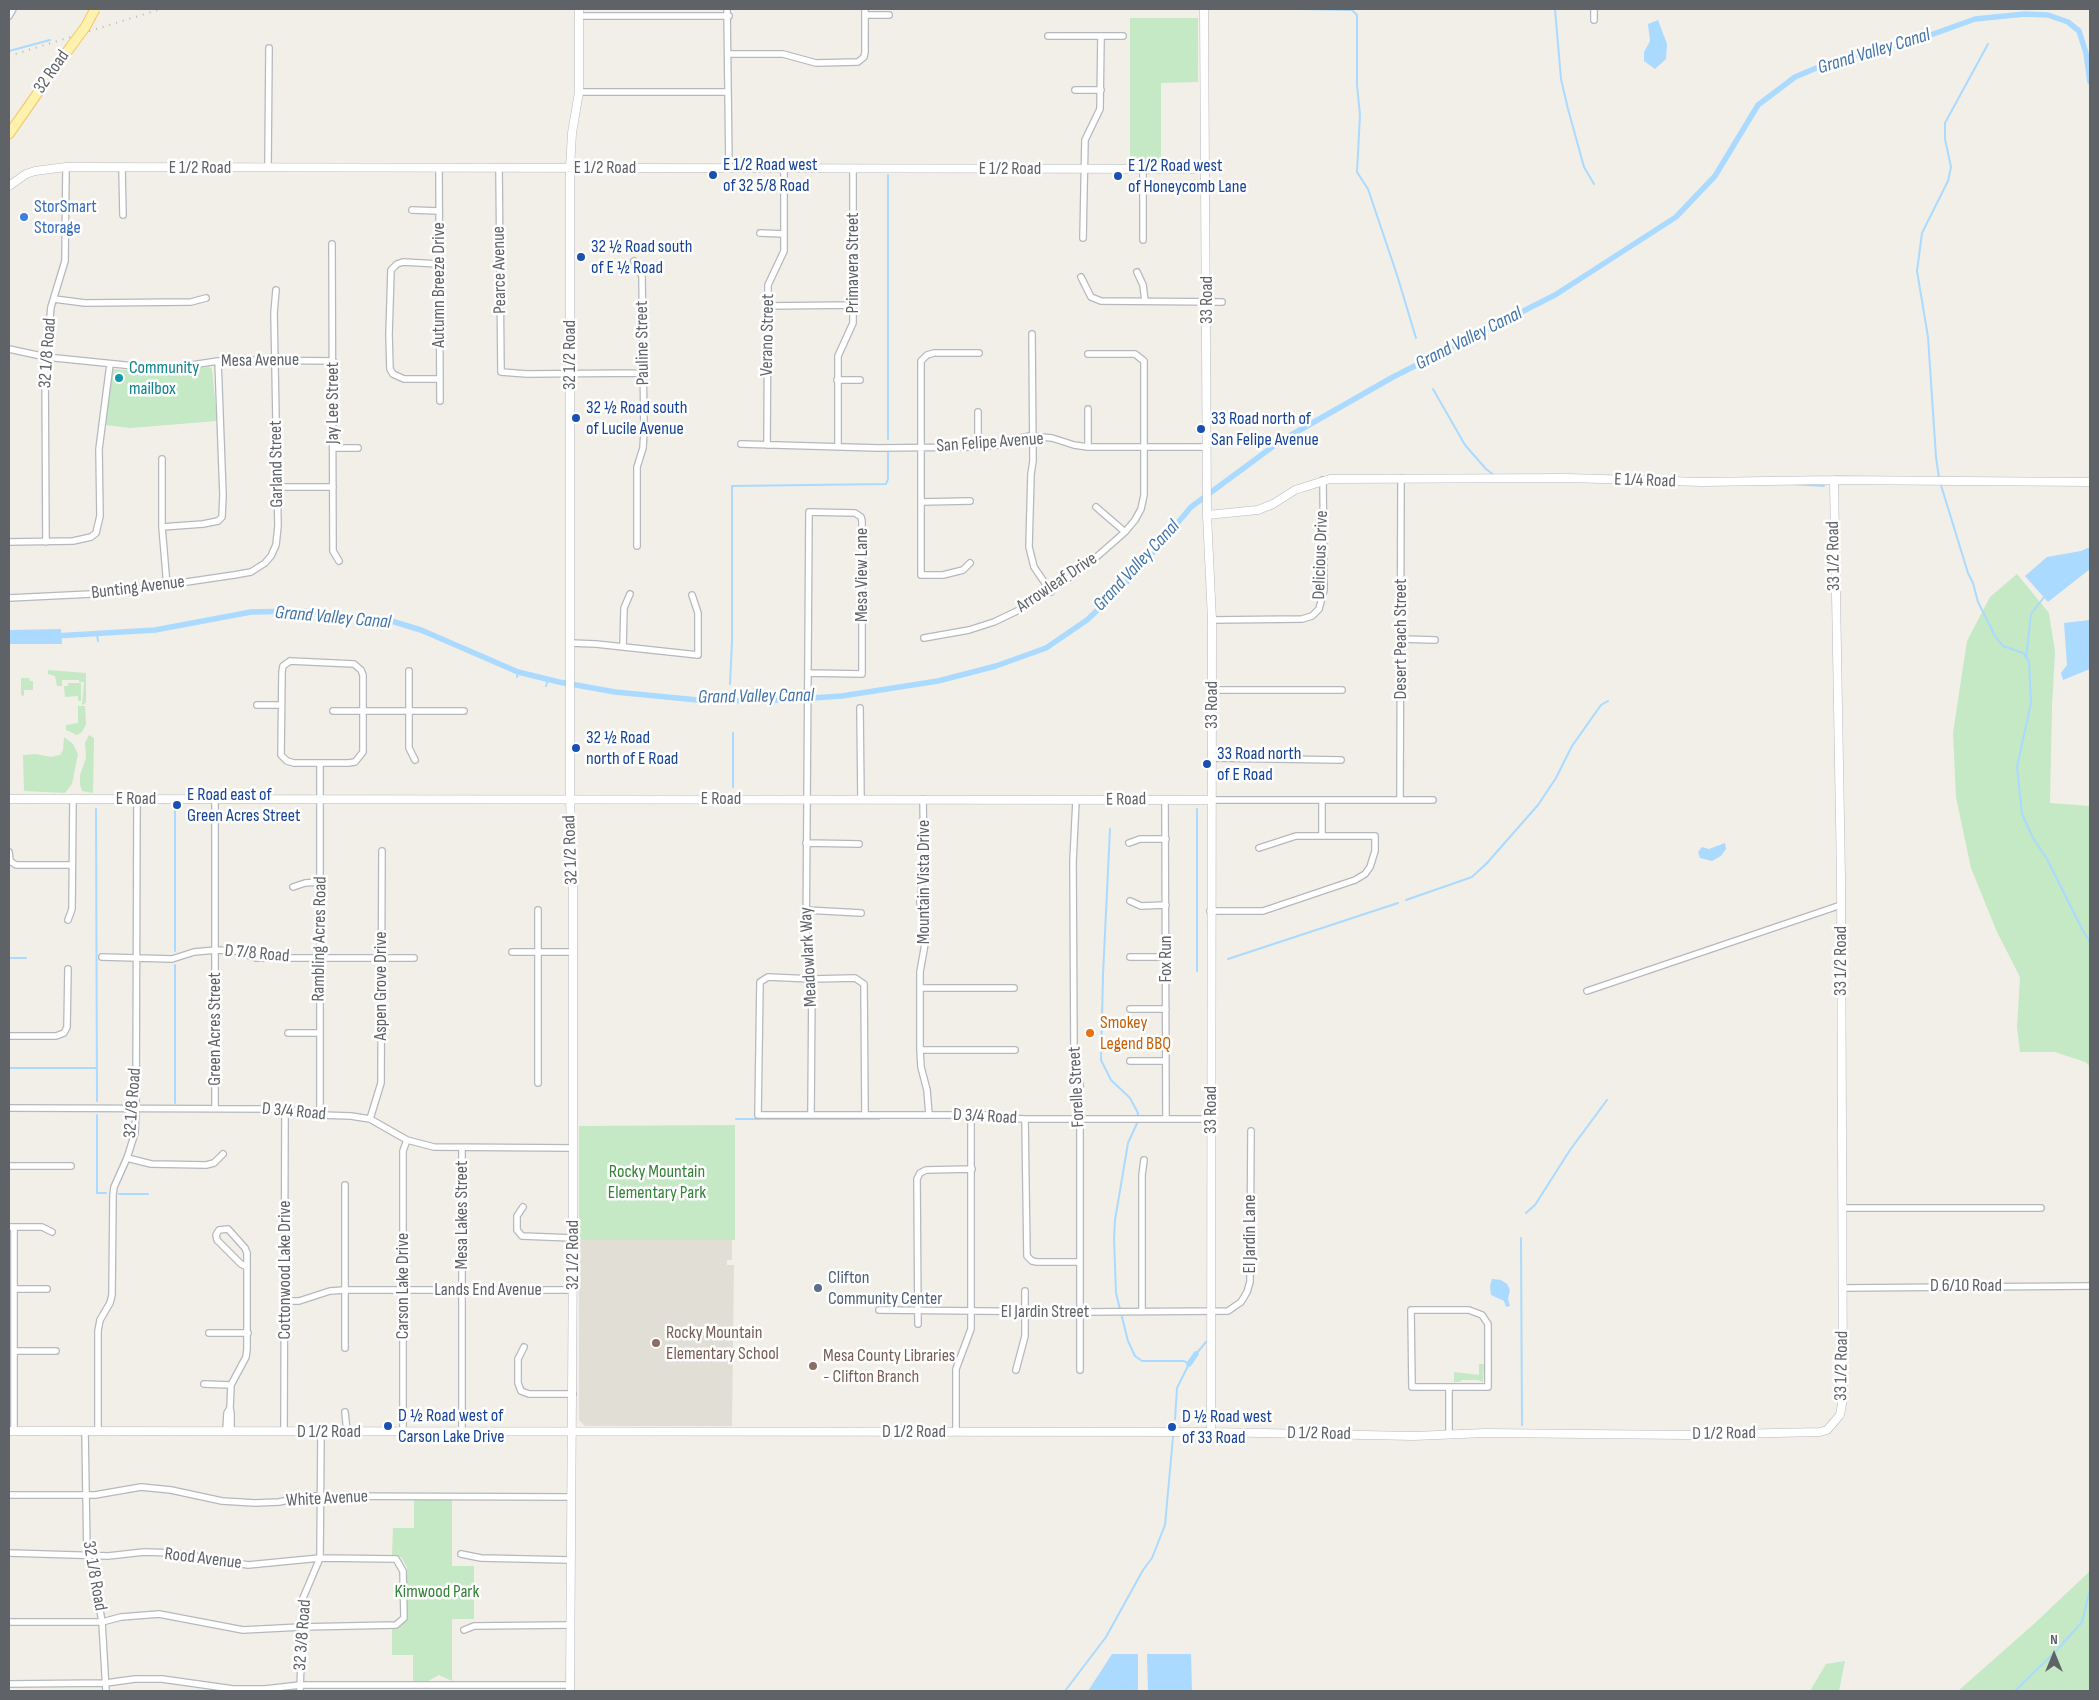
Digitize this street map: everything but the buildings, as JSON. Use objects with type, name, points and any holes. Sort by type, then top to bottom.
[{"type":"main road","name":"32 Road","points":[[9,134],[86,26],[95,9]]},
{"type":"street","points":[[9,16],[14,9]]},
{"type":"street","points":[[727,9],[729,16],[729,168]]},
{"type":"street","name":"33 Road","points":[[1204,9],[1207,514],[1212,620],[1210,911],[1211,1432]]},
{"type":"street","points":[[1594,9],[1594,20]]},
{"type":"street","points":[[579,12],[729,16]]},
{"type":"street","name":"32 1/2 Road","points":[[570,1688],[570,1497],[573,1394],[573,873],[570,799],[570,168],[572,133],[580,92],[579,12]]},
{"type":"street","points":[[728,54],[790,54],[816,63],[854,63],[861,60],[865,52],[865,12],[889,15]]},
{"type":"street","points":[[1048,36],[1123,36]]},
{"type":"street","points":[[1083,238],[1085,140],[1100,109],[1100,36]]},
{"type":"street","points":[[268,167],[269,48]]},
{"type":"street","points":[[1075,90],[1100,90]]},
{"type":"street","points":[[580,92],[728,92]]},
{"type":"street","name":"E 1/2 Road","points":[[9,186],[26,174],[35,171],[66,167],[1205,169]]},
{"type":"street","name":"32 1/8 Road","points":[[46,542],[46,356],[51,307],[65,261],[66,167]]},
{"type":"street","points":[[122,168],[123,215]]},
{"type":"street","name":"Autumn Breeze Drive","points":[[439,168],[440,401]]},
{"type":"street","name":"Pearce Avenue","points":[[499,168],[501,372],[570,373]]},
{"type":"street","name":"Primavera Street","points":[[838,445],[838,356],[853,323],[853,168]]},
{"type":"street","name":"Verano Street","points":[[767,445],[768,285],[784,251],[784,169]]},
{"type":"street","points":[[1144,169],[1144,240]]},
{"type":"street","points":[[412,210],[439,211]]},
{"type":"street","points":[[760,233],[784,234]]},
{"type":"street","name":"Jay Lee Street","points":[[332,244],[333,551],[339,560]]},
{"type":"street","name":"Pauline Street","points":[[634,261],[642,276],[644,431],[643,448],[638,467],[637,546]]},
{"type":"street","points":[[439,264],[403,262],[391,270],[389,335],[390,369],[393,374],[404,380],[440,379]]},
{"type":"street","points":[[1137,272],[1143,285],[1145,301]]},
{"type":"street","points":[[1081,276],[1091,297],[1101,301],[1222,302]]},
{"type":"street","name":"Garland Street","points":[[265,564],[276,545],[278,526],[274,313],[276,290]]},
{"type":"street","points":[[54,299],[85,303],[191,302],[206,298]]},
{"type":"street","points":[[767,306],[853,305]]},
{"type":"street","points":[[1032,334],[1034,436],[1033,461],[1030,474],[1029,547],[1034,567],[1050,592]]},
{"type":"street","name":"Mesa Avenue","points":[[9,349],[110,364],[172,368],[218,361],[333,360]]},
{"type":"street","points":[[970,563],[963,570],[943,575],[921,575],[922,361],[924,357],[934,353],[979,353]]},
{"type":"street","name":"Arrowleaf Drive","points":[[924,638],[970,630],[994,622],[1019,610],[1050,592],[1084,568],[1125,532],[1135,520],[1141,509],[1144,495],[1144,361],[1135,354],[1088,354]]},
{"type":"street","points":[[162,527],[218,522],[222,517],[223,495],[218,361]]},
{"type":"street","points":[[9,542],[83,540],[96,533],[99,522],[100,448],[110,364]]},
{"type":"street","points":[[570,373],[643,373]]},
{"type":"street","points":[[837,380],[860,380]]},
{"type":"street","points":[[1088,409],[1088,447]]},
{"type":"street","points":[[978,412],[978,447]]},
{"type":"street","name":"San Felipe Avenue","points":[[741,444],[978,447],[998,445],[1015,439],[1034,436],[1052,438],[1088,447],[1207,447]]},
{"type":"street","points":[[333,448],[358,448]]},
{"type":"street","points":[[162,459],[162,527],[168,586]]},
{"type":"street","name":"Desert Peach Street","points":[[1400,800],[1401,478]]},
{"type":"street","name":"E 1/4 Road","points":[[1207,514],[1258,510],[1273,504],[1295,490],[1323,480],[1568,478],[1702,482],[1834,480],[2090,482]]},
{"type":"street","name":"Delicious Drive","points":[[1212,620],[1302,619],[1312,616],[1319,609],[1324,590],[1323,480]]},
{"type":"street","name":"33 1/2 Road","points":[[1820,1432],[1827,1430],[1835,1422],[1842,1406],[1841,905],[1834,480]]},
{"type":"street","points":[[278,487],[333,487]]},
{"type":"street","points":[[921,502],[970,502]]},
{"type":"street","points":[[1096,507],[1125,532]]},
{"type":"street","name":"Mesa View Lane","points":[[807,708],[809,512],[855,513],[861,517],[862,522],[862,674],[808,673]]},
{"type":"street","name":"Bunting Avenue","points":[[9,598],[112,593],[168,586],[251,572],[265,564]]},
{"type":"street","points":[[623,647],[624,608],[630,594]]},
{"type":"street","points":[[570,643],[698,655],[698,613],[692,595]]},
{"type":"street","points":[[1401,639],[1435,640]]},
{"type":"street","points":[[294,661],[354,664],[362,670],[363,675],[364,752],[360,758],[348,763],[294,763],[284,758],[280,750],[281,705],[282,672],[287,663],[294,661]]},
{"type":"street","points":[[409,671],[409,748],[415,760]]},
{"type":"street","points":[[1212,690],[1342,690]]},
{"type":"street","points":[[257,705],[281,705]]},
{"type":"street","name":"Meadowlark Way","points":[[807,708],[806,950],[812,979],[811,1114]]},
{"type":"street","points":[[860,708],[861,799]]},
{"type":"street","points":[[333,711],[464,711]]},
{"type":"street","points":[[1212,758],[1341,760]]},
{"type":"street","name":"Rambling Acres Road","points":[[320,763],[320,1116]]},
{"type":"street","name":"E Road","points":[[9,799],[1034,798],[1076,801],[1433,800]]},
{"type":"street","points":[[68,920],[72,909],[73,799]]},
{"type":"street","name":"Green Acres Street","points":[[215,799],[215,1108]]},
{"type":"street","name":"Mountain Vista Drive","points":[[923,799],[924,866],[920,902],[926,938],[920,972],[920,1050],[921,1067],[928,1090],[928,1115]]},
{"type":"street","name":"32 1/8 Road","points":[[98,1431],[98,1331],[100,1320],[110,1303],[112,1295],[113,1195],[114,1187],[127,1158],[135,1133],[137,800]]},
{"type":"street","name":"Fox Run","points":[[1165,800],[1166,1119]]},
{"type":"street","points":[[1322,800],[1322,836]]},
{"type":"street","name":"Forelle Street","points":[[1076,801],[1074,861],[1074,1051],[1080,1085],[1080,1370]]},
{"type":"street","points":[[1210,911],[1263,911],[1356,880],[1365,874],[1370,867],[1374,857],[1376,836],[1296,836],[1259,848]]},
{"type":"street","points":[[1129,843],[1140,839],[1166,839]]},
{"type":"street","points":[[806,843],[860,844]]},
{"type":"street","name":"Aspen Grove Drive","points":[[370,1119],[381,1083],[382,851]]},
{"type":"street","points":[[9,852],[10,860],[16,865],[72,865]]},
{"type":"street","points":[[293,888],[305,882],[320,882]]},
{"type":"street","points":[[1130,901],[1141,906],[1166,905]]},
{"type":"street","points":[[1587,991],[1841,905]]},
{"type":"street","points":[[538,910],[538,1083]]},
{"type":"street","points":[[806,910],[861,913]]},
{"type":"street","name":"D 7/8 Road","points":[[102,957],[172,959],[194,952],[216,950],[235,951],[256,958],[414,958]]},
{"type":"street","points":[[512,952],[572,952]]},
{"type":"street","points":[[1130,957],[1166,957]]},
{"type":"street","points":[[9,1036],[56,1036],[64,1033],[67,1027],[68,969]]},
{"type":"street","name":"D 3/4 Road","points":[[812,979],[768,977],[760,982],[758,1115],[971,1115],[1025,1119],[1211,1120]]},
{"type":"street","points":[[812,979],[855,978],[864,984],[865,1114]]},
{"type":"street","points":[[920,988],[1014,988]]},
{"type":"street","points":[[1130,1009],[1166,1008]]},
{"type":"street","points":[[288,1033],[319,1033]]},
{"type":"street","points":[[920,1050],[1015,1050]]},
{"type":"street","points":[[1130,1061],[1166,1061]]},
{"type":"street","name":"D 3/4 Road","points":[[9,1108],[285,1109],[320,1116],[351,1116],[370,1119],[407,1140],[427,1146],[462,1148],[573,1148]]},
{"type":"street","name":"Cottonwood Lake Drive","points":[[284,1431],[285,1109]]},
{"type":"street","points":[[956,1432],[956,1369],[968,1338],[971,1312],[971,1115]]},
{"type":"street","points":[[1025,1119],[1026,1256],[1032,1261],[1037,1262],[1080,1262]]},
{"type":"street","name":"El Jardin Lane","points":[[1211,1312],[1233,1309],[1241,1302],[1249,1287],[1251,1131]]},
{"type":"street","name":"Carson Lake Drive","points":[[402,1432],[403,1151],[407,1140]]},
{"type":"street","name":"Mesa Lakes Street","points":[[462,1148],[462,1432]]},
{"type":"street","points":[[127,1158],[151,1164],[206,1165],[214,1163],[223,1154]]},
{"type":"street","points":[[1142,1312],[1142,1176],[1144,1160]]},
{"type":"street","points":[[9,1166],[71,1166]]},
{"type":"street","points":[[918,1324],[918,1179],[920,1173],[926,1170],[972,1169]]},
{"type":"street","points":[[345,1185],[345,1348]]},
{"type":"street","points":[[523,1206],[517,1216],[517,1230],[522,1236],[527,1238],[573,1238]]},
{"type":"street","points":[[1842,1208],[2041,1208]]},
{"type":"street","points":[[11,1431],[14,1351],[12,1227],[42,1227],[52,1232]]},
{"type":"street","points":[[229,1431],[227,1413],[230,1408],[231,1385],[246,1357],[248,1333],[247,1267],[246,1248],[228,1229],[219,1230],[216,1235],[217,1240],[241,1264],[247,1267]]},
{"type":"street","name":"D 6/10 Road","points":[[1842,1288],[2090,1286]]},
{"type":"street","points":[[14,1289],[47,1289]]},
{"type":"street","name":"Lands End Avenue","points":[[285,1301],[299,1300],[330,1291],[345,1290],[573,1290]]},
{"type":"street","points":[[1016,1370],[1024,1345],[1025,1291]]},
{"type":"street","name":"El Jardin Street","points":[[879,1310],[1211,1312]]},
{"type":"street","points":[[1411,1310],[1474,1310],[1487,1321],[1488,1386],[1449,1387],[1412,1387],[1411,1310]]},
{"type":"street","points":[[209,1333],[248,1333]]},
{"type":"street","points":[[524,1347],[518,1359],[518,1383],[521,1391],[529,1394],[573,1394]]},
{"type":"street","points":[[14,1351],[56,1351]]},
{"type":"street","points":[[204,1384],[231,1385]]},
{"type":"street","points":[[1449,1387],[1449,1435]]},
{"type":"street","points":[[345,1412],[347,1432]]},
{"type":"street","name":"D 1/2 Road","points":[[11,1431],[1211,1432],[1404,1436],[1485,1433],[1688,1435],[1820,1432]]},
{"type":"street","name":"32 1/8 Road","points":[[85,1431],[87,1555],[96,1586],[102,1622],[106,1691]]},
{"type":"street","name":"32 3/8 Road","points":[[300,1688],[303,1598],[320,1558],[321,1432]]},
{"type":"street","name":"White Avenue","points":[[9,1495],[85,1495],[141,1487],[171,1490],[237,1502],[280,1502],[308,1496],[570,1497]]},
{"type":"street","name":"Rood Avenue","points":[[9,1554],[108,1556],[144,1552],[175,1553],[248,1565],[320,1558],[396,1559],[403,1571],[404,1618],[396,1625],[301,1627]]},
{"type":"street","points":[[461,1554],[481,1558],[570,1560]]},
{"type":"street","points":[[9,1622],[102,1622],[121,1616],[159,1614],[243,1630],[301,1627]]},
{"type":"street","points":[[464,1630],[474,1626],[569,1625]]},
{"type":"street","points":[[9,1684],[106,1683],[135,1679],[162,1679],[233,1689],[570,1688]]},
{"type":"shaded area","name":"Rocky Mountain Elementary School","points":[[579,1240],[732,1240],[732,1260],[727,1260],[727,1265],[734,1265],[732,1426],[585,1426],[579,1420]]},
{"type":"green space","points":[[1130,18],[1198,18],[1198,82],[1161,83],[1161,161],[1130,161]]},
{"type":"green space","points":[[209,367],[212,369],[217,421],[130,428],[106,425],[112,369],[152,372]]},
{"type":"green space","points":[[2017,574],[2049,613],[2055,652],[2050,803],[2090,806],[2090,1066],[2085,1062],[2055,1052],[2020,1052],[2017,1027],[2020,977],[1997,932],[1971,868],[1956,797],[1953,733],[1967,641],[1990,597]]},
{"type":"green space","points":[[48,670],[86,673],[86,703],[82,705],[84,682],[79,682],[79,680],[62,680],[62,686],[57,686],[55,676],[48,674]]},
{"type":"green space","points":[[21,678],[29,678],[30,681],[33,681],[33,690],[24,690],[24,696],[21,695]]},
{"type":"green space","points":[[68,683],[81,683],[81,701],[78,701],[78,696],[65,697],[64,686],[68,686]]},
{"type":"green space","points":[[78,706],[85,706],[86,724],[82,732],[77,735],[66,730],[66,725],[78,723]]},
{"type":"green space","points":[[89,735],[94,738],[93,793],[82,791],[80,784],[80,775],[86,758],[85,743]]},
{"type":"green space","points":[[64,737],[73,744],[78,754],[72,784],[65,793],[24,791],[23,755],[36,754],[51,757],[60,755],[63,750]]},
{"type":"green space","name":"Rocky Mountain Elementary Park","points":[[735,1125],[735,1240],[579,1240],[579,1126]]},
{"type":"green space","points":[[1479,1364],[1484,1364],[1483,1382],[1478,1380],[1462,1380],[1454,1382],[1454,1372],[1479,1375]]},
{"type":"green space","name":"Kimwood Park","points":[[414,1500],[452,1500],[452,1566],[474,1566],[474,1619],[452,1619],[452,1681],[439,1675],[428,1681],[413,1681],[413,1655],[392,1655],[392,1629],[401,1626],[407,1616],[407,1567],[401,1557],[392,1555],[393,1528],[414,1528]]},
{"type":"green space","points":[[2090,1571],[2090,1691],[1958,1691],[2035,1623]]},
{"type":"green space","points":[[1845,1661],[1839,1691],[1810,1691],[1826,1664]]},
{"type":"water","points":[[1658,20],[1667,44],[1666,59],[1655,69],[1644,61],[1644,52],[1650,41],[1648,24]]},
{"type":"water","points":[[2090,547],[2090,569],[2048,602],[2025,576],[2047,557],[2081,551]]},
{"type":"water","points":[[2090,620],[2090,669],[2063,680],[2061,673],[2067,665],[2064,623]]},
{"type":"water","points":[[61,629],[62,644],[9,644],[9,630]]},
{"type":"water","points":[[1725,843],[1726,849],[1721,856],[1712,861],[1700,858],[1698,852],[1702,847],[1709,849]]},
{"type":"water","points":[[1492,1279],[1501,1280],[1507,1284],[1510,1290],[1508,1299],[1510,1306],[1506,1307],[1504,1301],[1491,1295],[1490,1286]]},
{"type":"water","points":[[1112,1654],[1138,1654],[1138,1691],[1088,1691]]},
{"type":"water","points":[[1147,1654],[1191,1654],[1192,1691],[1148,1691]]},
{"type":"waterway","points":[[1297,9],[1352,10],[1357,15],[1357,85],[1360,115],[1357,172],[1368,189],[1416,338]]},
{"type":"waterway","points":[[1555,9],[1561,79],[1584,167],[1594,184]]},
{"type":"waterway","name":"Grand Valley Canal","points":[[55,636],[155,630],[251,612],[302,611],[388,620],[421,630],[518,672],[559,682],[615,692],[708,701],[783,700],[842,696],[938,681],[996,666],[1046,648],[1087,620],[1133,576],[1191,507],[1279,442],[1393,377],[1555,295],[1676,217],[1715,176],[1758,105],[1795,77],[1833,61],[1925,37],[1975,19],[2025,14],[2048,15],[2068,22],[2079,31],[2086,53],[2090,82]]},
{"type":"waterway","points":[[9,51],[50,40]]},
{"type":"waterway","points":[[1939,478],[1928,337],[1917,271],[1922,233],[1948,181],[1951,167],[1945,139],[1945,123],[1988,44]]},
{"type":"waterway","points":[[888,175],[888,439]]},
{"type":"waterway","points":[[1433,389],[1465,445],[1486,469],[1495,476]]},
{"type":"waterway","points":[[730,684],[732,642],[732,486],[886,484],[888,479],[888,453]]},
{"type":"waterway","points":[[1940,482],[1978,602],[1995,636],[2003,646],[2023,653],[2029,661],[2031,703],[2017,767],[2022,814],[2033,838],[2047,859],[2090,942]]},
{"type":"waterway","points":[[1789,484],[1824,486]]},
{"type":"waterway","points":[[2026,658],[2031,614],[2045,596]]},
{"type":"waterway","name":"Grand Valley Canal","points":[[358,623],[359,617]]},
{"type":"waterway","name":"Grand Valley Canal","points":[[360,624],[361,617]]},
{"type":"waterway","name":"Grand Valley Canal","points":[[366,625],[367,618]]},
{"type":"waterway","points":[[386,628],[388,620]]},
{"type":"waterway","name":"Grand Valley Canal","points":[[97,634],[98,641]]},
{"type":"waterway","name":"Grand Valley Canal","points":[[517,677],[518,672]]},
{"type":"waterway","name":"Grand Valley Canal","points":[[546,686],[548,679]]},
{"type":"waterway","points":[[1406,900],[1472,877],[1487,863],[1538,805],[1556,778],[1572,746],[1601,705],[1608,701]]},
{"type":"waterway","points":[[733,733],[733,787]]},
{"type":"waterway","points":[[96,809],[97,1101]]},
{"type":"waterway","points":[[175,809],[175,951]]},
{"type":"waterway","points":[[1197,809],[1197,971]]},
{"type":"waterway","points":[[1110,829],[1101,1060],[1111,1080],[1130,1098],[1138,1113],[1138,1117]]},
{"type":"waterway","points":[[1228,959],[1398,903]]},
{"type":"waterway","points":[[9,958],[26,958]]},
{"type":"waterway","points":[[175,965],[175,1103]]},
{"type":"waterway","points":[[9,1068],[96,1068]]},
{"type":"waterway","points":[[1526,1213],[1535,1205],[1570,1150],[1607,1100]]},
{"type":"waterway","points":[[97,1115],[97,1193],[106,1193]]},
{"type":"waterway","points":[[736,1119],[879,1119]]},
{"type":"waterway","points":[[1138,1121],[1128,1143],[1115,1220],[1116,1293],[1128,1341],[1135,1356],[1142,1361],[1184,1361],[1189,1364],[1177,1388],[1175,1419]]},
{"type":"waterway","points":[[119,1194],[148,1194]]},
{"type":"waterway","points":[[1521,1238],[1522,1425]]},
{"type":"waterway","points":[[1196,1354],[1206,1342]]},
{"type":"waterway","points":[[1189,1364],[1196,1354]]},
{"type":"waterway","points":[[1065,1691],[1106,1637],[1143,1570],[1152,1558],[1165,1525],[1173,1437]]},
{"type":"waterway","points":[[2015,1691],[2057,1650],[2082,1622],[2090,1590]]},
{"type":"railway","points":[[9,56],[161,9]]},
{"type":"place","name":"E 1/2 Road west of 32 5/8 Road","points":[[713,175]]},
{"type":"place","name":"E 1/2 Road west of Honeycomb Lane","points":[[1118,176]]},
{"type":"place","name":"StorSmart Storage","points":[[24,217]]},
{"type":"place","name":"32 ½ Road south of E ½ Road","points":[[581,257]]},
{"type":"place","name":"Community mailbox","points":[[119,378]]},
{"type":"place","name":"32 ½ Road south of Lucile Avenue","points":[[576,418]]},
{"type":"place","name":"33 Road north of San Felipe Avenue","points":[[1201,429]]},
{"type":"place","name":"32 ½ Road north of E Road","points":[[576,748]]},
{"type":"place","name":"33 Road north of E Road","points":[[1207,764]]},
{"type":"place","name":"E Road east of Green Acres Street","points":[[177,805]]},
{"type":"place","name":"Smokey Legend BBQ","points":[[1090,1033]]},
{"type":"place","name":"Clifton Community Center","points":[[818,1288]]},
{"type":"place","name":"Rocky Mountain Elementary School","points":[[656,1343]]},
{"type":"place","name":"Mesa County Libraries - Clifton Branch","points":[[813,1366]]},
{"type":"place","name":"D ½ Road west of Carson Lake Drive","points":[[388,1426]]},
{"type":"place","name":"D ½ Road west of 33 Road","points":[[1172,1427]]}]
